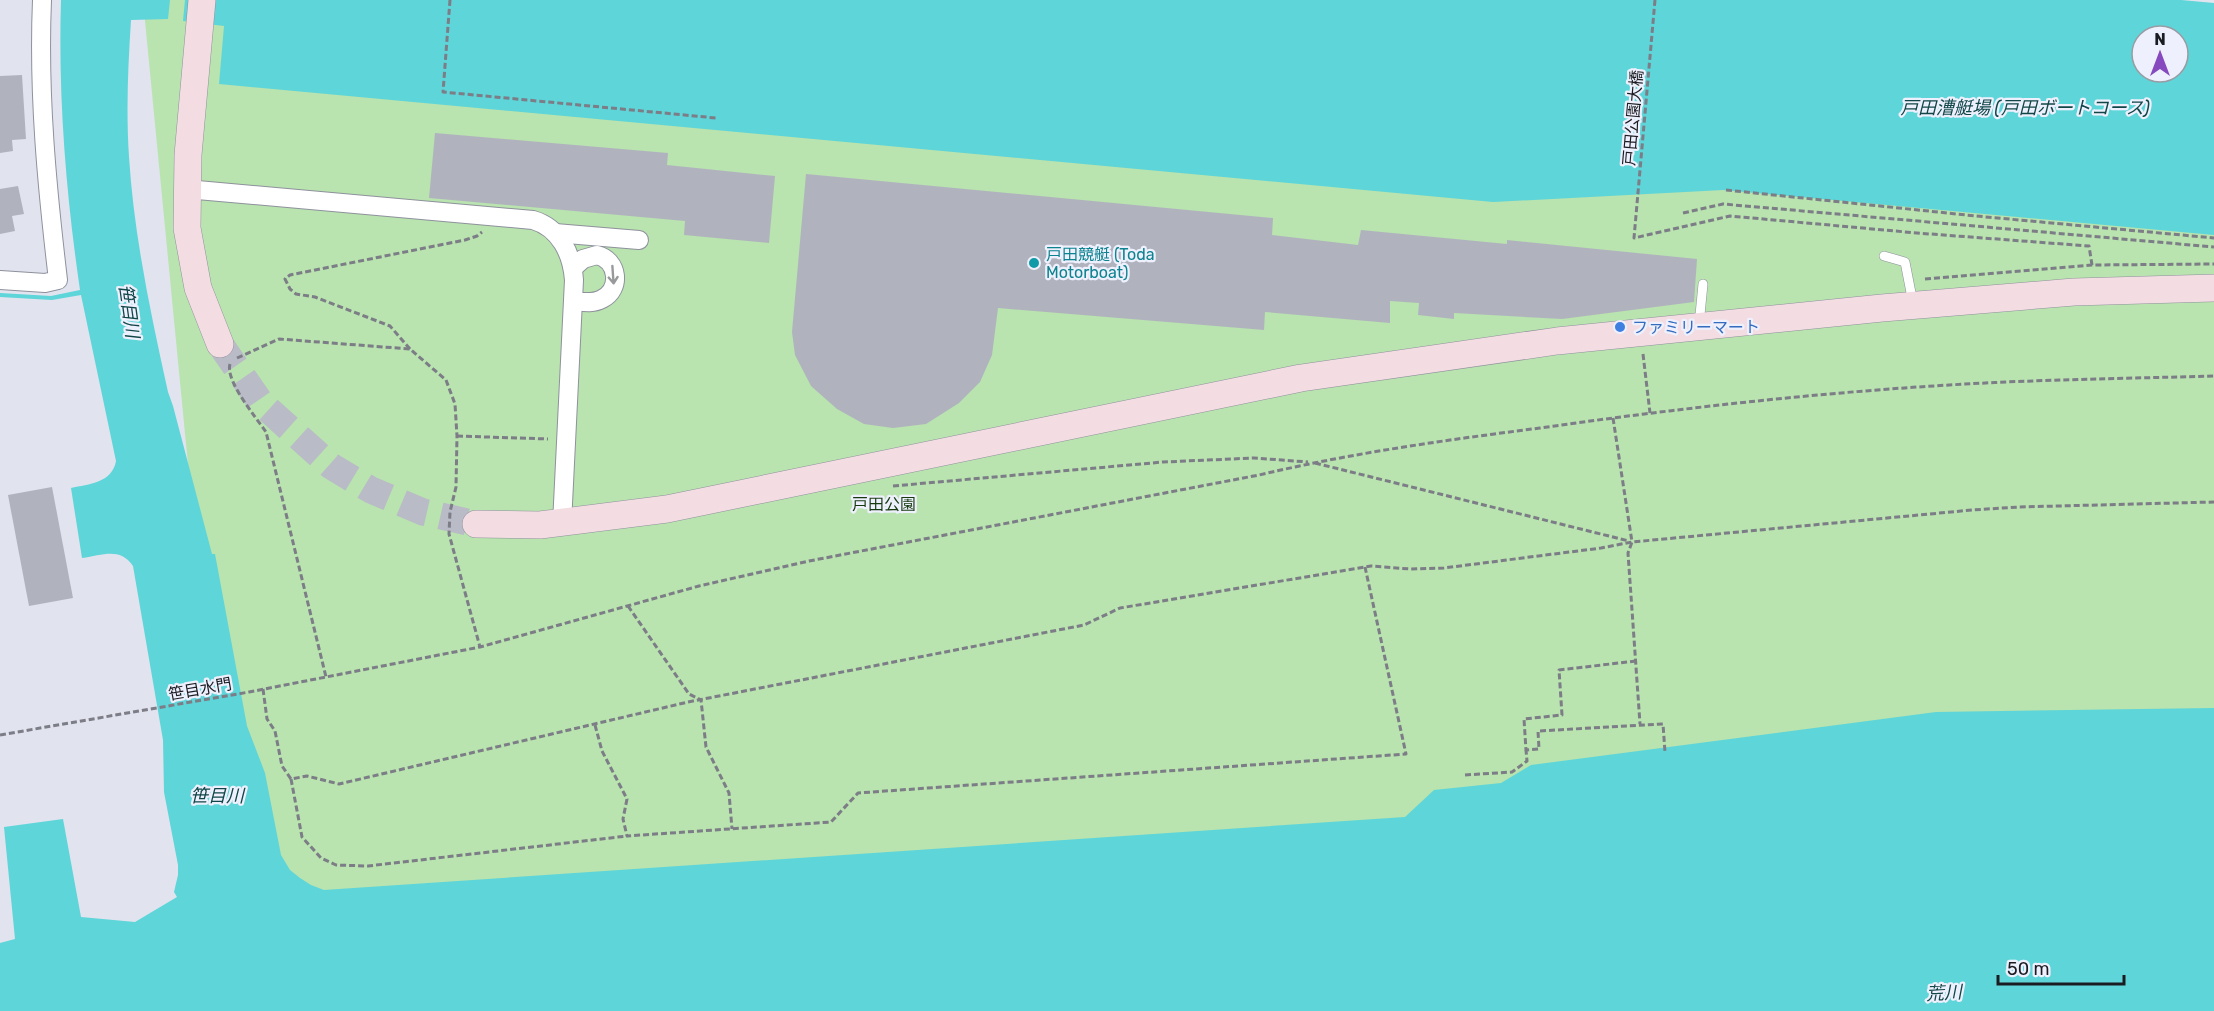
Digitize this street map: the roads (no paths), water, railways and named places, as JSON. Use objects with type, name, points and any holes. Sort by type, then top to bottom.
[{"type":"street","points":[[0,280],[45,283],[58,280],[47,192],[42,83],[42,0]]},
{"type":"street","points":[[202,0],[186,189],[187,228],[193,268],[204,307],[220,344]]},
{"type":"street","points":[[186,189],[533,220],[542,222],[555,233],[566,249],[573,268],[562,524]]},
{"type":"street","points":[[555,233],[639,240]]},
{"type":"street","points":[[573,268],[583,259],[597,255],[608,260],[615,273],[615,283],[607,296],[593,302],[573,301]]},
{"type":"street","points":[[476,524],[519,526],[562,524],[667,509],[1301,378],[1557,341],[1913,305],[2074,292],[2214,288]]},
{"type":"lane","points":[[1884,256],[1905,262],[1913,305]]},
{"type":"lane","points":[[1699,327],[1703,284]]},
{"type":"water","points":[[61,0],[170,0],[168,19],[131,20],[128,140],[131,187],[139,246],[168,392],[212,554],[215,554],[247,726],[265,773],[281,855],[290,870],[311,885],[324,890],[1405,817],[1434,790],[1501,783],[1531,765],[1936,712],[2214,708],[2214,1011],[0,1011],[0,943],[15,939],[4,827],[63,819],[81,917],[135,922],[177,897],[174,892],[178,865],[164,792],[163,740],[133,566],[117,554],[82,558],[71,488],[92,484],[105,478],[114,468],[116,461],[81,295],[52,300],[0,297],[0,293],[51,296],[80,290],[64,145]]},
{"type":"water","name":"戸田漕艇場 (戸田ボートコース)","points":[[185,0],[2181,0],[2214,3],[2214,235],[1723,190],[1493,202],[219,84],[224,26],[183,21]]},
{"type":"tunnel","points":[[220,344],[261,403],[331,466],[371,490],[423,512],[476,524]]},
{"type":"place","name":"戸田競艇 (Toda Motorboat)","points":[[1034,263]]},
{"type":"place","name":"ファミリーマート","points":[[1620,327]]},
{"type":"water label","name":"笹目川","points":[[129,311]]},
{"type":"water label","name":"笹目川","points":[[217,796]]},
{"type":"water label","name":"荒川","points":[[1944,993]]},
{"type":"park label","name":"戸田公園","points":[[884,504]]}]
